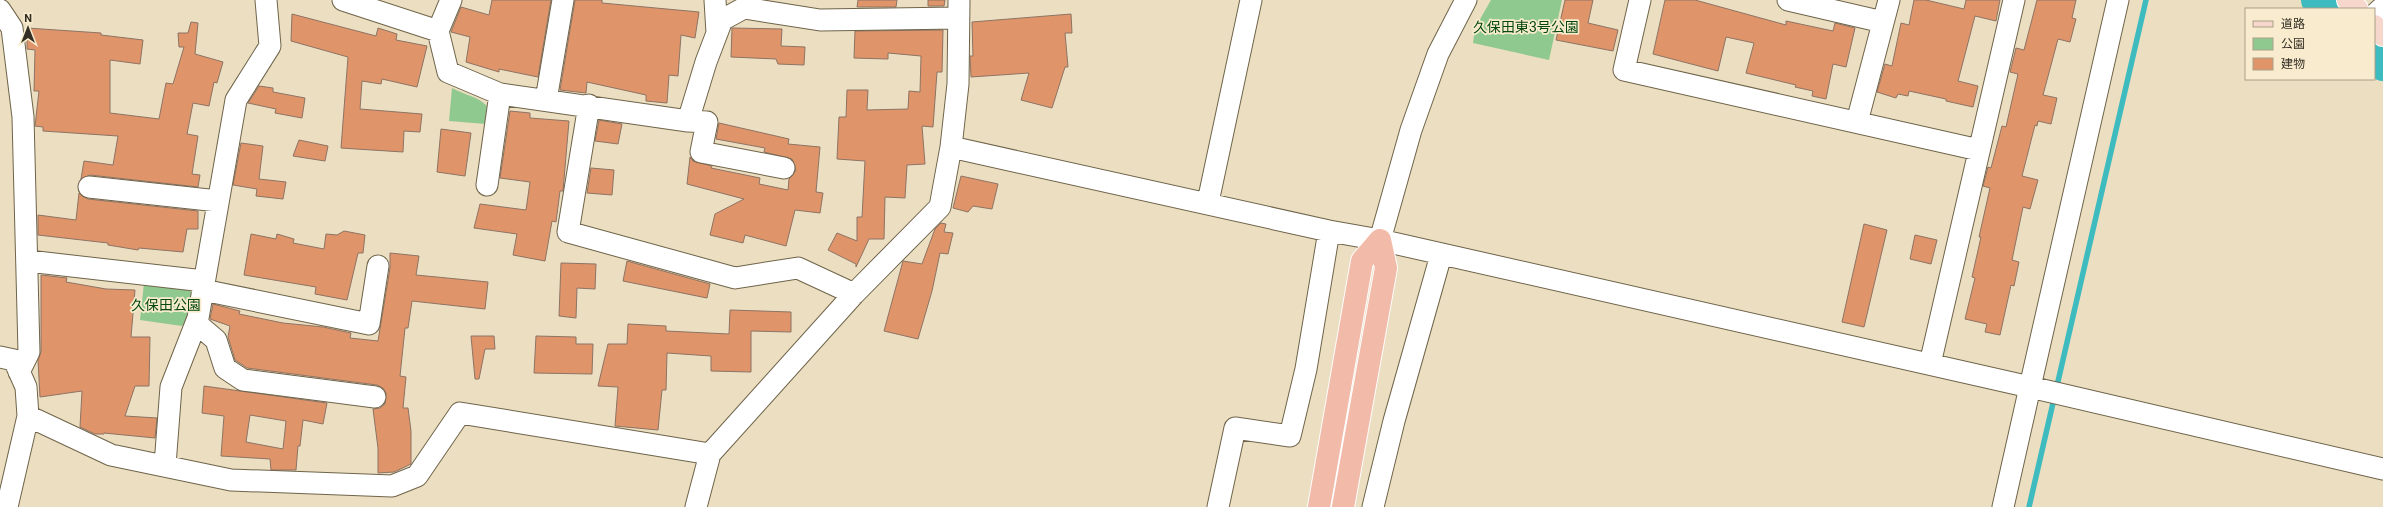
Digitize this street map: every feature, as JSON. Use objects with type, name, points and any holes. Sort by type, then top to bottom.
[{"type":"highway","points":[[1319,507],[1362,261],[1380,240]]},
{"type":"highway","points":[[1343,507],[1386,268],[1380,240]]},
{"type":"main road","points":[[2348,0],[2356,8]]},
{"type":"main road","points":[[2375,27],[2383,35]]},
{"type":"street","points":[[165,465],[170,387],[196,323],[236,100],[270,46],[266,0]]},
{"type":"street","points":[[343,0],[438,31]]},
{"type":"street","points":[[451,0],[438,31],[448,72],[500,94],[589,105],[688,121],[707,122],[701,152],[784,168]]},
{"type":"street","points":[[546,100],[563,0]]},
{"type":"street","points":[[715,0],[717,33]]},
{"type":"street","points":[[1208,202],[1251,0]]},
{"type":"street","points":[[1380,240],[1411,130],[1438,54],[1466,0]]},
{"type":"street","points":[[1640,0],[1624,70],[1979,150]]},
{"type":"street","points":[[1788,0],[1883,22]]},
{"type":"street","points":[[1857,122],[1889,0]]},
{"type":"street","points":[[1930,364],[2014,0]]},
{"type":"street","points":[[2003,507],[2045,390],[2118,0]]},
{"type":"street","points":[[2375,14],[2383,7]]},
{"type":"street","points":[[688,121],[722,20],[744,8],[820,20],[959,9],[958,84],[951,147],[940,207],[854,294],[710,454],[696,507]]},
{"type":"street","points":[[0,10],[12,28],[23,116],[28,261],[29,352],[19,372]]},
{"type":"street","points":[[487,185],[500,94]]},
{"type":"street","points":[[589,105],[568,232],[736,278],[798,268],[854,294]]},
{"type":"street","points":[[951,147],[1208,202],[1329,231],[1380,240],[1441,255],[2045,390],[2383,469]]},
{"type":"street","points":[[89,187],[218,201]]},
{"type":"street","points":[[1218,507],[1235,428],[1290,436],[1306,368],[1329,231]]},
{"type":"street","points":[[1373,507],[1394,421],[1441,255]]},
{"type":"street","points":[[28,261],[203,286],[369,324],[378,266]]},
{"type":"street","points":[[196,323],[216,340],[225,368],[243,380],[375,397]]},
{"type":"street","points":[[0,357],[14,360],[26,387],[28,416],[7,507]]},
{"type":"street","points":[[28,416],[111,455],[232,480],[392,486],[417,476],[460,413],[710,454]]},
{"type":"green space","name":"久保田東3号公園","points":[[1491,0],[1562,0],[1549,60],[1473,43],[1475,28]]},
{"type":"green space","points":[[452,88],[479,100],[487,106],[486,124],[449,121]]},
{"type":"green space","name":"久保田公園","points":[[144,283],[191,291],[189,317],[182,326],[140,320]]},
{"type":"building","points":[[492,0],[551,0],[538,77],[499,69],[499,72],[466,62],[470,37],[451,32],[461,7],[489,15]]},
{"type":"building","points":[[575,0],[602,0],[602,3],[699,12],[695,38],[681,35],[678,76],[669,75],[667,103],[646,101],[646,95],[587,82],[586,93],[560,90]]},
{"type":"building","points":[[858,0],[897,0],[896,7],[857,7]]},
{"type":"building","points":[[928,0],[945,0],[944,6],[928,6]]},
{"type":"building","points":[[1565,0],[1593,0],[1588,23],[1618,30],[1613,51],[1556,40]]},
{"type":"building","points":[[1665,0],[1695,0],[1786,25],[1786,21],[1833,31],[1835,23],[1855,28],[1846,67],[1833,64],[1826,99],[1812,96],[1813,91],[1795,87],[1796,85],[1746,73],[1754,43],[1726,37],[1718,71],[1653,54]]},
{"type":"building","points":[[1914,0],[1926,0],[1964,9],[1966,0],[2000,0],[1996,21],[1975,16],[1958,81],[1978,86],[1973,107],[1946,101],[1946,99],[1909,91],[1908,96],[1898,94],[1896,98],[1877,92],[1885,64],[1892,66],[1901,23],[1909,25]]},
{"type":"building","points":[[2037,0],[2076,0],[2072,18],[2076,19],[2070,42],[2058,39],[2043,95],[2057,98],[2051,124],[2038,121],[2037,126],[2035,125],[2022,176],[2038,180],[2030,209],[2023,207],[2012,260],[2019,262],[2014,286],[2011,285],[2000,335],[1985,332],[1987,324],[1965,319],[1975,278],[1972,277],[1990,188],[1983,186],[1988,167],[1991,168],[2002,126],[2006,127],[2018,74],[2010,72],[2016,48],[2024,50]]},
{"type":"building","points":[[292,14],[376,36],[378,28],[397,34],[396,40],[427,46],[417,87],[382,79],[381,84],[362,81],[360,109],[422,114],[420,132],[404,131],[403,152],[341,148],[348,57],[291,41]]},
{"type":"building","points":[[1071,14],[1072,33],[1065,33],[1068,67],[1065,67],[1052,108],[1021,100],[1029,73],[971,77],[970,56],[973,56],[972,22]]},
{"type":"building","points":[[191,22],[198,23],[195,54],[223,62],[217,83],[214,82],[209,106],[193,103],[187,134],[198,136],[192,174],[200,175],[198,187],[90,175],[81,179],[84,161],[113,165],[118,136],[43,131],[43,127],[35,126],[39,91],[34,91],[35,50],[27,49],[27,28],[101,33],[101,35],[143,40],[140,64],[110,60],[110,113],[159,119],[166,83],[173,84],[184,47],[179,47],[178,33],[188,33]]},
{"type":"building","points":[[732,28],[782,29],[781,46],[805,47],[804,65],[778,64],[776,59],[731,57]]},
{"type":"building","points":[[943,30],[942,72],[937,72],[933,127],[922,126],[925,164],[907,165],[905,198],[885,197],[884,239],[869,239],[856,267],[856,264],[828,250],[837,233],[857,241],[857,217],[862,217],[865,161],[837,159],[839,117],[846,117],[847,90],[868,90],[867,110],[908,109],[909,91],[920,92],[921,56],[888,53],[888,59],[854,58],[855,31]]},
{"type":"building","points":[[259,86],[273,88],[273,92],[305,98],[302,118],[275,113],[276,109],[248,103]]},
{"type":"building","points":[[510,111],[530,113],[530,118],[569,121],[563,191],[560,191],[556,222],[552,221],[545,261],[513,255],[517,234],[474,228],[480,204],[526,210],[530,182],[500,178]]},
{"type":"building","points":[[599,120],[622,124],[618,144],[595,141]]},
{"type":"building","points":[[719,123],[789,139],[788,144],[820,147],[816,192],[823,193],[820,213],[795,210],[786,246],[745,235],[743,243],[710,235],[715,214],[744,199],[687,184],[690,157],[693,161],[712,166],[711,168],[760,178],[759,184],[788,190],[789,179],[796,170],[792,159],[764,152],[765,148],[716,139]]},
{"type":"building","points":[[441,129],[471,133],[465,176],[437,172]]},
{"type":"building","points":[[299,140],[328,146],[325,161],[293,156]]},
{"type":"building","points":[[241,143],[263,146],[259,179],[286,182],[283,199],[256,196],[257,189],[233,185]]},
{"type":"building","points":[[591,168],[614,170],[612,195],[587,193]]},
{"type":"building","points":[[961,176],[998,184],[992,209],[973,206],[968,212],[953,208]]},
{"type":"building","points":[[79,193],[88,199],[198,211],[198,229],[187,229],[183,252],[139,248],[138,250],[108,245],[108,243],[38,235],[38,215],[76,220]]},
{"type":"building","points":[[941,223],[946,224],[944,232],[953,233],[948,254],[940,253],[932,291],[918,339],[884,331],[903,261],[922,264],[935,229]]},
{"type":"building","points":[[1864,224],[1887,230],[1864,327],[1842,322]]},
{"type":"building","points":[[344,231],[365,235],[363,253],[358,253],[347,300],[315,294],[316,287],[244,275],[251,234],[276,239],[277,234],[294,239],[293,243],[324,249],[326,234],[337,235]]},
{"type":"building","points":[[1915,235],[1937,240],[1931,264],[1910,259]]},
{"type":"building","points":[[390,253],[419,256],[416,275],[488,282],[485,309],[412,301],[408,328],[405,328],[400,376],[406,377],[403,408],[408,408],[411,431],[411,464],[394,472],[378,473],[378,448],[373,409],[380,408],[385,404],[386,393],[383,388],[377,385],[247,368],[235,360],[228,337],[230,326],[210,319],[213,304],[240,311],[239,314],[283,323],[323,327],[351,333],[350,338],[378,341],[390,268]]},
{"type":"building","points":[[627,261],[710,284],[707,298],[623,281]]},
{"type":"building","points":[[561,263],[596,264],[595,289],[577,288],[576,318],[559,316]]},
{"type":"building","points":[[41,275],[67,278],[66,282],[106,289],[135,290],[131,337],[150,337],[149,386],[135,386],[125,416],[157,418],[155,438],[104,433],[95,434],[80,427],[82,391],[40,397],[38,360],[41,352]]},
{"type":"building","points":[[730,310],[791,312],[791,332],[751,331],[751,372],[711,371],[711,356],[667,353],[666,390],[662,390],[658,430],[615,426],[618,387],[598,386],[608,344],[627,344],[628,324],[666,326],[666,331],[729,334]]},
{"type":"building","points":[[471,336],[494,336],[495,349],[485,349],[479,379],[475,379]]},
{"type":"building","points":[[536,336],[576,337],[576,344],[593,344],[592,374],[534,373]]},
{"type":"building","points":[[204,386],[327,403],[323,424],[303,420],[300,446],[298,446],[296,470],[271,470],[270,459],[221,456],[224,416],[202,413]],"holes":[[[250,415],[286,421],[283,449],[246,442]]]},
{"type":"waterway","points":[[2029,507],[2146,0]]},
{"type":"waterway","points":[[2317,0],[2325,8]]},
{"type":"waterway","points":[[2375,57],[2383,65]]}]
